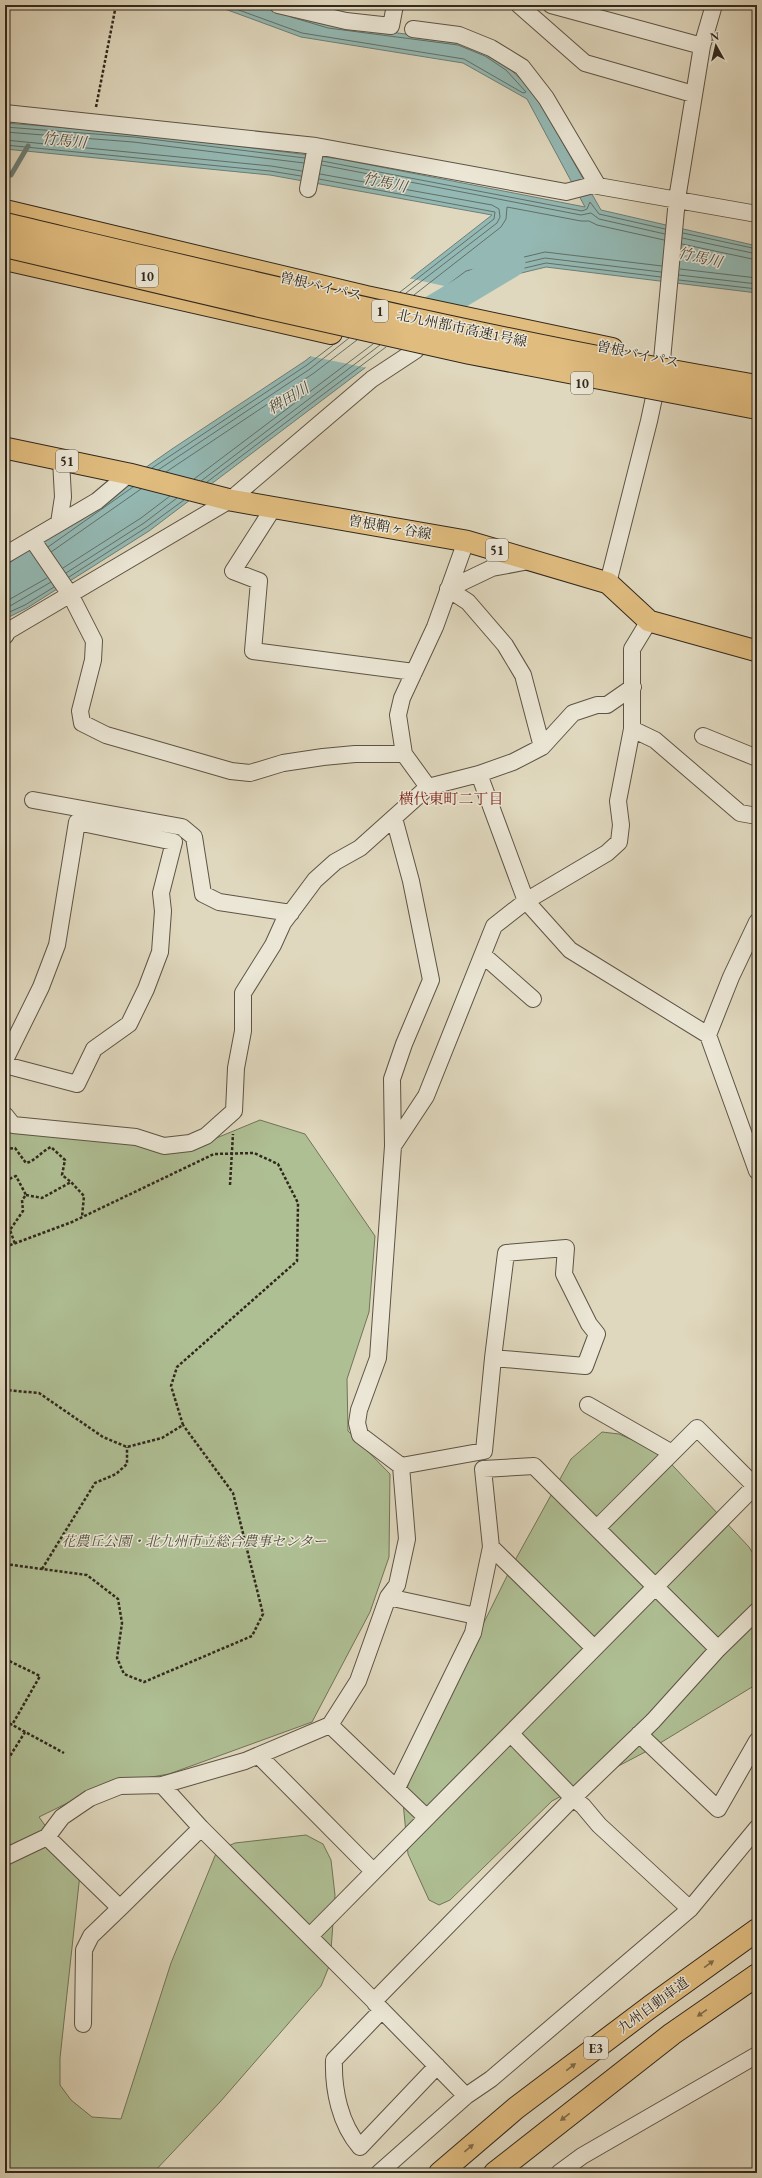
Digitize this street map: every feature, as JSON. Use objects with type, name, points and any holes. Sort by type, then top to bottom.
[{"type":"highway","points":[[5,199],[198,248],[269,274]]},
{"type":"highway","name":"曽根バイパス","points":[[5,211],[366,297],[662,360],[757,376]]},
{"type":"highway","name":"北九州都市高速1号線","points":[[5,224],[266,286],[472,331],[757,386]]},
{"type":"highway","name":"10","points":[[5,234],[84,254],[287,324]]},
{"type":"highway","name":"北九州都市高速1号線","points":[[5,246],[260,306],[470,353],[757,408]]},
{"type":"highway","name":"10","points":[[5,259],[287,324],[412,349],[495,368],[757,414]]},
{"type":"highway","name":"九州自動車道","points":[[440,2173],[516,2108],[650,2007],[757,1930]]},
{"type":"highway","name":"E3","points":[[495,2173],[672,2034],[757,1975]]},
{"type":"main road","name":"曽根鞘ヶ谷線","points":[[5,448],[129,474],[225,498],[466,541],[608,583],[649,621],[757,651]]},
{"type":"street","points":[[278,5],[346,21],[390,26],[395,5]]},
{"type":"street","points":[[519,5],[585,63],[693,94]]},
{"type":"street","points":[[551,5],[702,46]]},
{"type":"street","points":[[608,583],[662,360],[670,289],[674,217],[702,46],[714,5]]},
{"type":"street","points":[[413,29],[458,35],[491,48],[522,67],[546,98],[598,186],[757,214]]},
{"type":"street","points":[[5,113],[316,146],[566,192],[572,192],[597,184]]},
{"type":"street","points":[[308,189],[316,146]]},
{"type":"street","points":[[5,636],[8,631],[68,593],[225,498],[372,379],[412,349]]},
{"type":"street","points":[[60,523],[62,497],[61,460]]},
{"type":"street","points":[[5,555],[97,501],[129,474]]},
{"type":"street","points":[[274,507],[233,571],[260,581],[253,651],[414,672]]},
{"type":"street","points":[[32,539],[68,593],[94,641],[93,660],[80,711],[82,723],[106,735],[231,771],[250,773],[283,764],[323,757],[355,754],[404,754]]},
{"type":"street","points":[[428,787],[404,754],[398,715],[402,698],[435,627],[466,541]]},
{"type":"street","points":[[448,589],[492,568],[534,560]]},
{"type":"street","points":[[448,589],[468,602],[505,645],[523,675],[542,747]]},
{"type":"street","points":[[393,1146],[426,1096],[494,926],[526,901],[607,853],[619,842],[621,825],[618,801],[632,729],[632,649],[649,621]]},
{"type":"street","points":[[5,1115],[13,1126],[136,1137],[164,1146],[190,1143],[206,1136],[234,1111],[236,1068],[243,1031],[243,993],[291,913],[315,880],[335,862],[360,848],[428,787],[479,774],[513,762],[542,747],[573,713],[597,705],[607,705],[633,687]]},
{"type":"street","points":[[632,729],[655,740],[740,813],[757,816]]},
{"type":"street","points":[[703,736],[757,758]]},
{"type":"street","points":[[479,774],[526,901],[570,950],[708,1035],[757,1171]]},
{"type":"street","points":[[33,800],[182,827],[194,837],[203,894],[218,902],[291,913]]},
{"type":"street","points":[[394,818],[411,881],[431,980],[404,1044],[392,1079],[393,1146],[378,1358],[359,1410],[357,1423],[360,1435],[401,1466],[484,1451],[492,1358],[506,1253],[566,1248],[564,1274],[589,1324],[597,1334],[585,1366],[492,1358]]},
{"type":"street","points":[[5,1060],[41,987],[57,945],[78,822],[174,842],[161,893],[163,911],[160,952],[129,1024],[94,1049],[77,1084],[5,1065]]},
{"type":"street","points":[[708,1035],[731,977],[757,922]]},
{"type":"street","points":[[483,955],[533,999]]},
{"type":"street","points":[[588,1406],[672,1453]]},
{"type":"street","points":[[310,1936],[426,1817],[511,1734],[594,1648],[756,1487],[697,1428],[597,1528]]},
{"type":"street","points":[[5,1856],[47,1837],[62,1817],[90,1798],[120,1786],[162,1786],[259,1756],[330,1725],[358,1681],[388,1597],[397,1585],[407,1539],[401,1466]]},
{"type":"street","points":[[397,1788],[473,1633],[491,1546],[483,1468],[534,1466],[718,1649]]},
{"type":"street","points":[[491,1546],[594,1648]]},
{"type":"street","points":[[388,1597],[476,1616]]},
{"type":"street","points":[[437,2066],[360,2147],[349,2134],[334,2084],[334,2060],[378,2006],[573,1798],[640,1734],[718,1649],[757,1611]]},
{"type":"street","points":[[330,1725],[426,1817]]},
{"type":"street","points":[[511,1734],[573,1798],[583,1806],[599,1825],[690,1909]]},
{"type":"street","points":[[640,1734],[718,1809],[757,1741]]},
{"type":"street","points":[[259,1756],[373,1871]]},
{"type":"street","points":[[162,1786],[201,1828],[310,1936],[466,2096]]},
{"type":"street","points":[[83,2024],[84,1950],[91,1936],[201,1828]]},
{"type":"street","points":[[379,2173],[466,2096],[491,2079],[690,1909],[757,1828]]},
{"type":"street","points":[[47,1837],[120,1908]]},
{"type":"street","points":[[559,2173],[588,2152],[757,2055]]},
{"type":"path","points":[[94,122],[116,5]]},
{"type":"path","points":[[230,1185],[234,1111]]},
{"type":"path","points":[[5,1149],[15,1148],[26,1163],[34,1161],[38,1154],[51,1147],[65,1160],[62,1175],[84,1196],[82,1217]]},
{"type":"path","points":[[5,1247],[82,1217],[214,1154],[254,1153],[278,1164],[298,1203],[297,1261],[177,1367],[171,1386],[183,1425],[233,1493],[263,1614],[252,1636],[144,1682],[124,1674],[117,1658],[122,1623],[118,1599],[87,1575],[5,1564]]},
{"type":"path","points":[[5,1181],[16,1176],[26,1195]]},
{"type":"path","points":[[26,1195],[42,1198],[71,1182]]},
{"type":"path","points":[[15,1244],[10,1230],[23,1211],[22,1200],[26,1195]]},
{"type":"path","points":[[5,1390],[39,1393],[102,1437],[127,1446],[162,1438],[183,1425]]},
{"type":"path","points":[[42,1569],[95,1483],[116,1474],[127,1464],[127,1446]]},
{"type":"path","points":[[5,1632],[8,1626]]},
{"type":"path","points":[[5,1659],[40,1676],[12,1725]]},
{"type":"path","points":[[5,1721],[64,1753]]},
{"type":"path","points":[[5,1764],[25,1732]]},
{"type":"green space","name":"花農丘公園・北九州市立総合農事センター","points":[[260,1120],[305,1134],[375,1236],[369,1312],[347,1379],[348,1431],[390,1474],[389,1557],[370,1612],[312,1722],[169,1774],[104,1785],[39,1817],[80,1874],[60,2058],[60,2085],[71,2100],[92,2117],[121,2119],[171,1963],[217,1851],[235,1843],[306,1835],[323,1844],[331,1860],[335,1895],[330,1964],[321,1986],[220,2102],[153,2173],[5,2173],[5,1125],[197,1146]]},
{"type":"green space","points":[[602,1432],[619,1434],[660,1452],[749,1547],[757,1560],[757,1684],[647,1751],[552,1801],[450,1900],[439,1905],[429,1900],[408,1854],[403,1802],[416,1759],[513,1564],[571,1459]]},
{"type":"water","name":"竹馬川","points":[[214,5],[262,5],[329,24],[459,41],[487,53],[508,67],[533,91],[601,210],[757,246],[757,293],[546,267],[472,285],[149,531],[27,608],[5,619],[5,566],[172,449],[305,361],[492,215],[270,175],[5,149],[5,123],[134,133],[340,159],[585,207],[527,99],[463,63],[301,37]]},
{"type":"pier","points":[[408,278],[467,291],[368,368],[309,356]]},
{"type":"waterway","points":[[11,175],[28,146]]},
{"type":"waterway","name":"稗田川","points":[[429,312],[511,263]]},
{"type":"district","name":"横代東町二丁目","points":[[451,798]]}]
